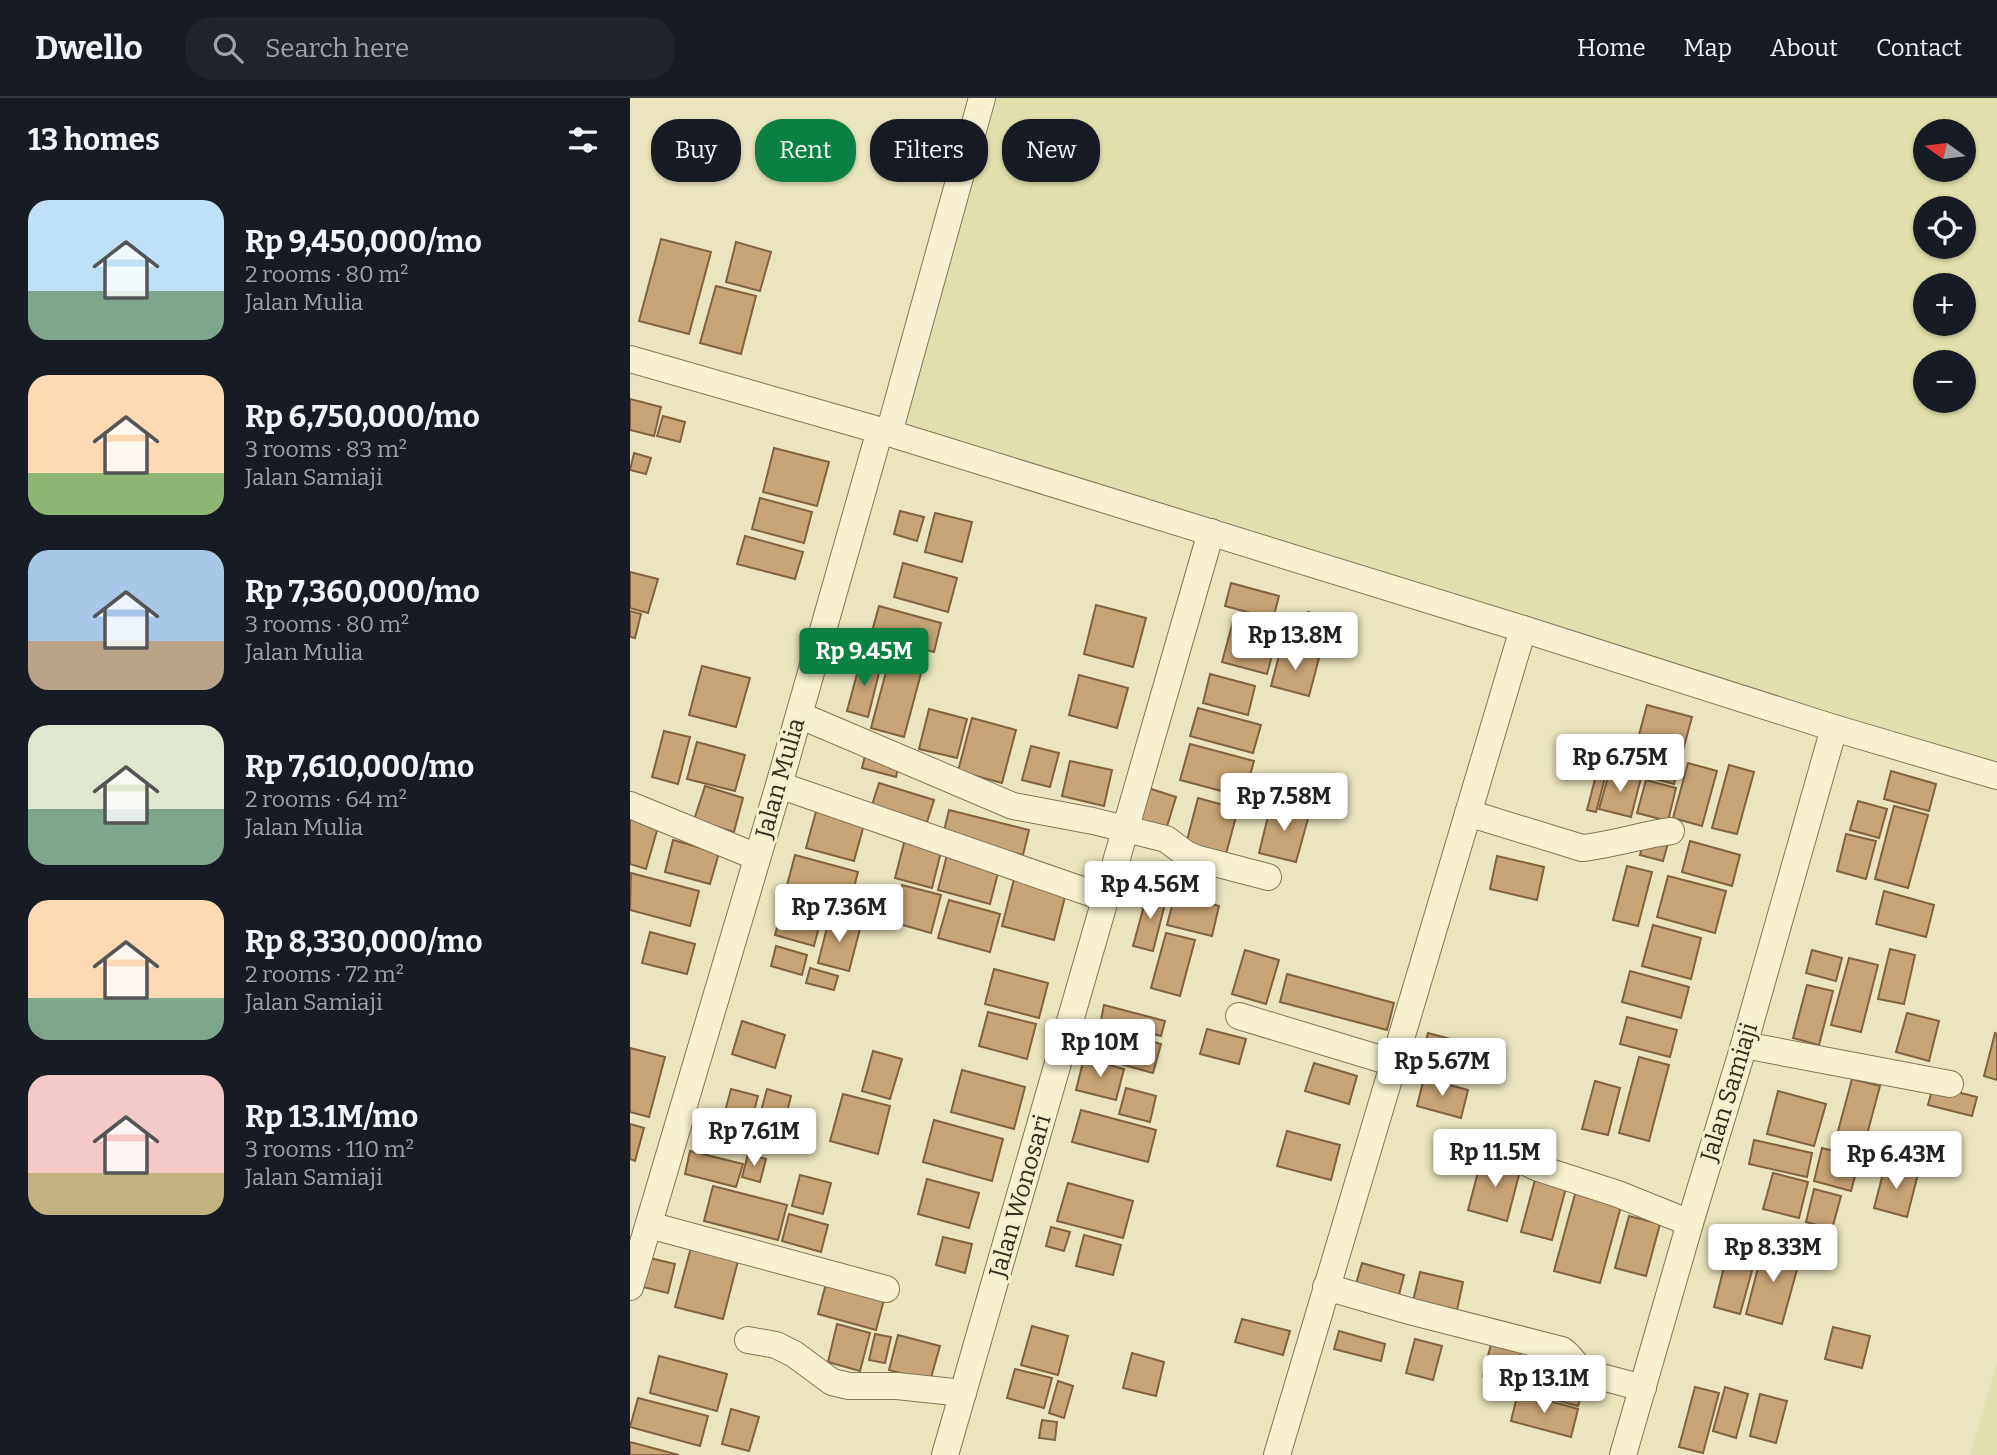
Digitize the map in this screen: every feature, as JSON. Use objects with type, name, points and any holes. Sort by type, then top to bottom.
[{"type":"street","name":"Jalan Mulia","points":[[630,1287],[982,98]]},
{"type":"street","points":[[630,359],[884,431],[1834,728],[1997,776]]},
{"type":"street","name":"Jalan Wonosari","points":[[945,1455],[1210,532]]},
{"type":"street","points":[[1277,1455],[1523,629]]},
{"type":"street","points":[[799,715],[1013,806],[1126,828],[1166,839],[1195,858],[1268,877]]},
{"type":"street","name":"Jalan Samiaji","points":[[1623,1455],[1834,728]]},
{"type":"street","points":[[779,785],[1105,898]]},
{"type":"street","points":[[630,805],[757,857]]},
{"type":"street","points":[[1468,813],[1582,848],[1601,847],[1643,835],[1671,831]]},
{"type":"street","points":[[1239,1016],[1394,1063]]},
{"type":"street","points":[[1744,1045],[1950,1084]]},
{"type":"street","points":[[1502,1151],[1538,1168],[1618,1194],[1690,1223]]},
{"type":"street","points":[[649,1225],[886,1289]]},
{"type":"street","points":[[1326,1287],[1562,1350],[1583,1372],[1643,1388]]},
{"type":"street","points":[[748,1340],[776,1345],[794,1354],[832,1382],[849,1386],[897,1386],[963,1393]]},
{"type":"green space","points":[[997,98],[1997,98],[1997,770],[899,445],[973,182],[988,182],[988,130]]},
{"type":"green space","points":[[1997,1362],[1997,1455],[1970,1455]]},
{"type":"building","points":[[661,239],[711,252],[689,334],[639,321]]},
{"type":"building","points":[[736,242],[771,252],[760,291],[726,282]]},
{"type":"building","points":[[716,286],[756,296],[741,354],[700,343]]},
{"type":"building","points":[[630,399],[661,407],[654,436],[630,430]]},
{"type":"building","points":[[663,416],[685,422],[680,442],[657,436]]},
{"type":"building","points":[[774,448],[829,462],[817,506],[763,492]]},
{"type":"building","points":[[634,453],[651,458],[646,474],[630,470]]},
{"type":"building","points":[[760,498],[812,512],[804,543],[752,529]]},
{"type":"building","points":[[900,511],[924,517],[917,541],[894,534]]},
{"type":"building","points":[[935,513],[972,522],[962,562],[925,552]]},
{"type":"building","points":[[745,536],[803,552],[795,579],[737,564]]},
{"type":"building","points":[[903,563],[957,578],[948,612],[894,597]]},
{"type":"building","points":[[630,572],[658,579],[648,613],[630,608]]},
{"type":"building","points":[[1231,583],[1279,596],[1273,619],[1225,606]]},
{"type":"building","points":[[1096,605],[1146,618],[1133,667],[1084,654]]},
{"type":"building","points":[[879,606],[941,623],[934,652],[871,635]]},
{"type":"building","points":[[630,611],[641,614],[635,638],[630,637]]},
{"type":"building","points":[[1308,612],[1343,621],[1333,656],[1299,648]]},
{"type":"building","points":[[1235,614],[1280,626],[1267,674],[1222,662]]},
{"type":"building","points":[[1281,648],[1319,658],[1309,696],[1271,686]]},
{"type":"building","points":[[890,657],[923,666],[904,737],[871,728]]},
{"type":"building","points":[[861,659],[881,665],[868,717],[847,711]]},
{"type":"building","points":[[702,666],[750,678],[736,727],[689,715]]},
{"type":"building","points":[[1210,674],[1255,686],[1248,715],[1203,703]]},
{"type":"building","points":[[1079,675],[1128,688],[1117,728],[1069,715]]},
{"type":"building","points":[[1647,705],[1692,717],[1674,784],[1629,772]]},
{"type":"building","points":[[1198,708],[1261,725],[1253,753],[1190,736]]},
{"type":"building","points":[[929,709],[967,719],[957,758],[919,749]]},
{"type":"building","points":[[972,718],[1016,730],[1002,783],[958,771]]},
{"type":"building","points":[[664,731],[690,737],[678,784],[652,777]]},
{"type":"building","points":[[697,742],[745,755],[735,791],[687,779]]},
{"type":"building","points":[[1190,744],[1254,761],[1244,797],[1180,780]]},
{"type":"building","points":[[1031,746],[1059,753],[1050,787],[1022,780]]},
{"type":"building","points":[[865,756],[899,765],[896,777],[862,768]]},
{"type":"building","points":[[1070,761],[1112,770],[1104,806],[1062,796]]},
{"type":"building","points":[[1688,763],[1717,771],[1702,826],[1673,818]]},
{"type":"building","points":[[1729,765],[1754,772],[1737,834],[1712,828]]},
{"type":"building","points":[[1598,768],[1607,770],[1596,812],[1587,810]]},
{"type":"building","points":[[1610,770],[1641,778],[1631,817],[1599,809]]},
{"type":"building","points":[[1891,771],[1936,784],[1929,811],[1884,799]]},
{"type":"building","points":[[1646,780],[1676,788],[1668,821],[1637,813]]},
{"type":"building","points":[[879,783],[934,800],[927,822],[872,805]]},
{"type":"building","points":[[705,786],[743,798],[734,832],[694,820]]},
{"type":"building","points":[[1145,787],[1176,797],[1165,833],[1134,822]]},
{"type":"building","points":[[1198,798],[1238,809],[1226,854],[1186,844]]},
{"type":"building","points":[[1858,801],[1887,809],[1879,838],[1850,830]]},
{"type":"building","points":[[1271,804],[1309,815],[1296,862],[1259,853]]},
{"type":"building","points":[[1894,806],[1928,815],[1908,888],[1875,879]]},
{"type":"building","points":[[817,808],[865,821],[854,861],[806,848]]},
{"type":"building","points":[[949,810],[1029,830],[1023,855],[943,835]]},
{"type":"building","points":[[630,812],[660,820],[646,869],[630,864]]},
{"type":"building","points":[[1846,834],[1876,841],[1866,879],[1837,871]]},
{"type":"building","points":[[1645,838],[1668,843],[1663,861],[1640,855]]},
{"type":"building","points":[[905,839],[942,848],[932,888],[895,878]]},
{"type":"building","points":[[673,840],[719,853],[710,884],[665,872]]},
{"type":"building","points":[[1690,841],[1740,855],[1732,886],[1682,872]]},
{"type":"building","points":[[948,851],[1000,865],[990,904],[938,890]]},
{"type":"building","points":[[795,855],[858,872],[849,906],[786,889]]},
{"type":"building","points":[[1497,856],[1544,867],[1537,900],[1490,889]]},
{"type":"building","points":[[1627,866],[1652,872],[1638,926],[1613,920]]},
{"type":"building","points":[[631,873],[699,891],[690,926],[630,910]]},
{"type":"building","points":[[1668,876],[1726,891],[1715,933],[1657,917]]},
{"type":"building","points":[[1014,879],[1066,893],[1054,940],[1002,926]]},
{"type":"building","points":[[902,885],[941,895],[931,933],[892,922]]},
{"type":"building","points":[[1148,891],[1167,896],[1153,951],[1133,946]]},
{"type":"building","points":[[1884,891],[1934,905],[1926,937],[1876,924]]},
{"type":"building","points":[[1175,894],[1219,906],[1212,936],[1167,925]]},
{"type":"building","points":[[949,900],[1000,914],[990,952],[938,938]]},
{"type":"building","points":[[781,913],[820,923],[814,946],[775,935]]},
{"type":"building","points":[[830,916],[861,925],[849,971],[818,963]]},
{"type":"building","points":[[1653,925],[1701,938],[1691,979],[1642,966]]},
{"type":"building","points":[[650,932],[695,944],[687,974],[642,963]]},
{"type":"building","points":[[1166,933],[1195,940],[1180,996],[1151,988]]},
{"type":"building","points":[[776,946],[807,955],[802,975],[771,966]]},
{"type":"building","points":[[1890,949],[1915,955],[1904,1004],[1878,999]]},
{"type":"building","points":[[1245,950],[1279,960],[1266,1004],[1232,994]]},
{"type":"building","points":[[1812,950],[1842,958],[1836,981],[1806,973]]},
{"type":"building","points":[[1849,958],[1878,965],[1861,1032],[1831,1025]]},
{"type":"building","points":[[810,968],[838,976],[834,990],[806,983]]},
{"type":"building","points":[[994,969],[1048,983],[1039,1018],[985,1004]]},
{"type":"building","points":[[1630,971],[1689,987],[1681,1018],[1622,1002]]},
{"type":"building","points":[[1287,974],[1394,1003],[1387,1030],[1280,1002]]},
{"type":"building","points":[[1807,985],[1833,991],[1819,1045],[1793,1038]]},
{"type":"building","points":[[1104,1005],[1165,1021],[1161,1036],[1101,1020]]},
{"type":"building","points":[[988,1012],[1036,1024],[1027,1059],[979,1046]]},
{"type":"building","points":[[1907,1013],[1939,1021],[1929,1061],[1896,1052]]},
{"type":"building","points":[[1627,1017],[1677,1030],[1670,1057],[1620,1044]]},
{"type":"building","points":[[742,1021],[785,1035],[775,1068],[732,1054]]},
{"type":"building","points":[[1103,1029],[1161,1044],[1153,1073],[1095,1057]]},
{"type":"building","points":[[1207,1029],[1246,1039],[1239,1064],[1200,1054]]},
{"type":"building","points":[[1428,1033],[1484,1048],[1476,1078],[1420,1064]]},
{"type":"building","points":[[1995,1033],[1997,1034],[1997,1080],[1984,1076]]},
{"type":"building","points":[[630,1048],[665,1057],[649,1117],[630,1112]]},
{"type":"building","points":[[873,1051],[902,1059],[890,1099],[862,1091]]},
{"type":"building","points":[[1639,1057],[1669,1065],[1649,1141],[1619,1133]]},
{"type":"building","points":[[1084,1058],[1124,1069],[1116,1100],[1076,1090]]},
{"type":"building","points":[[1314,1063],[1357,1076],[1349,1104],[1305,1091]]},
{"type":"building","points":[[962,1070],[1025,1087],[1014,1129],[951,1112]]},
{"type":"building","points":[[1424,1078],[1468,1090],[1461,1118],[1417,1106]]},
{"type":"building","points":[[1852,1079],[1880,1086],[1862,1153],[1834,1146]]},
{"type":"building","points":[[1595,1081],[1620,1088],[1608,1135],[1582,1129]]},
{"type":"building","points":[[1933,1086],[1977,1097],[1972,1116],[1928,1105]]},
{"type":"building","points":[[1126,1088],[1156,1096],[1150,1122],[1119,1114]]},
{"type":"building","points":[[731,1089],[758,1096],[745,1145],[718,1138]]},
{"type":"building","points":[[767,1089],[791,1096],[777,1152],[752,1145]]},
{"type":"building","points":[[1778,1091],[1826,1104],[1814,1146],[1767,1134]]},
{"type":"building","points":[[843,1094],[890,1106],[878,1154],[830,1141]]},
{"type":"building","points":[[1081,1110],[1156,1130],[1148,1162],[1072,1142]]},
{"type":"building","points":[[934,1120],[1003,1139],[992,1181],[923,1162]]},
{"type":"building","points":[[630,1124],[644,1128],[635,1161],[630,1159]]},
{"type":"building","points":[[1287,1131],[1340,1145],[1331,1180],[1277,1166]]},
{"type":"building","points":[[1754,1140],[1812,1153],[1807,1177],[1749,1164]]},
{"type":"building","points":[[1822,1148],[1860,1158],[1851,1191],[1814,1181]]},
{"type":"building","points":[[690,1151],[743,1164],[736,1187],[685,1174]]},
{"type":"building","points":[[748,1154],[766,1159],[760,1182],[742,1177]]},
{"type":"building","points":[[1482,1157],[1521,1167],[1507,1221],[1468,1210]]},
{"type":"building","points":[[1885,1166],[1918,1174],[1907,1217],[1874,1208]]},
{"type":"building","points":[[1773,1173],[1808,1182],[1799,1218],[1763,1209]]},
{"type":"building","points":[[800,1175],[831,1183],[823,1214],[792,1206]]},
{"type":"building","points":[[1536,1176],[1567,1184],[1552,1240],[1521,1232]]},
{"type":"building","points":[[927,1179],[979,1193],[969,1228],[918,1214]]},
{"type":"building","points":[[1068,1183],[1133,1201],[1123,1238],[1057,1221]]},
{"type":"building","points":[[713,1186],[787,1205],[778,1240],[704,1221]]},
{"type":"building","points":[[1577,1187],[1623,1199],[1600,1283],[1554,1271]]},
{"type":"building","points":[[1814,1189],[1841,1196],[1832,1229],[1806,1222]]},
{"type":"building","points":[[789,1214],[828,1225],[821,1252],[782,1241]]},
{"type":"building","points":[[1629,1216],[1660,1224],[1646,1276],[1615,1268]]},
{"type":"building","points":[[1051,1227],[1070,1232],[1064,1251],[1046,1246]]},
{"type":"building","points":[[1084,1235],[1121,1245],[1113,1275],[1076,1266]]},
{"type":"building","points":[[1732,1235],[1760,1242],[1740,1314],[1714,1307]]},
{"type":"building","points":[[943,1237],[972,1244],[965,1273],[936,1265]]},
{"type":"building","points":[[693,1240],[740,1253],[723,1319],[675,1307]]},
{"type":"building","points":[[1764,1245],[1801,1255],[1782,1324],[1746,1314]]},
{"type":"building","points":[[650,1258],[675,1264],[668,1293],[643,1287]]},
{"type":"building","points":[[1362,1263],[1404,1275],[1399,1295],[1356,1284]]},
{"type":"building","points":[[1420,1272],[1463,1282],[1456,1315],[1412,1305]]},
{"type":"building","points":[[828,1276],[886,1292],[876,1330],[818,1314]]},
{"type":"building","points":[[1242,1319],[1290,1331],[1283,1355],[1235,1342]]},
{"type":"building","points":[[837,1324],[870,1333],[860,1371],[828,1362]]},
{"type":"building","points":[[1032,1326],[1068,1336],[1058,1375],[1021,1365]]},
{"type":"building","points":[[1833,1327],[1870,1336],[1862,1368],[1825,1359]]},
{"type":"building","points":[[1339,1331],[1385,1344],[1381,1361],[1334,1349]]},
{"type":"building","points":[[875,1334],[891,1337],[885,1363],[869,1360]]},
{"type":"building","points":[[898,1335],[940,1346],[930,1381],[889,1370]]},
{"type":"building","points":[[1493,1336],[1523,1344],[1513,1384],[1483,1376]]},
{"type":"building","points":[[1415,1339],[1442,1346],[1433,1380],[1406,1373]]},
{"type":"building","points":[[1132,1353],[1164,1362],[1156,1396],[1123,1388]]},
{"type":"building","points":[[659,1356],[727,1374],[717,1411],[650,1393]]},
{"type":"building","points":[[1534,1363],[1586,1377],[1578,1406],[1526,1392]]},
{"type":"building","points":[[1015,1369],[1052,1378],[1044,1408],[1007,1398]]},
{"type":"building","points":[[1058,1381],[1073,1386],[1064,1418],[1049,1413]]},
{"type":"building","points":[[1695,1387],[1719,1393],[1703,1453],[1679,1447]]},
{"type":"building","points":[[1725,1387],[1748,1394],[1736,1438],[1713,1431]]},
{"type":"building","points":[[1518,1392],[1578,1409],[1571,1437],[1511,1421]]},
{"type":"building","points":[[1760,1394],[1787,1401],[1776,1443],[1750,1436]]},
{"type":"building","points":[[638,1398],[708,1416],[700,1446],[630,1427]]},
{"type":"building","points":[[731,1409],[759,1417],[749,1451],[722,1444]]},
{"type":"building","points":[[1042,1420],[1057,1422],[1055,1440],[1039,1438]]},
{"type":"building","points":[[630,1442],[679,1455],[630,1455]]}]
